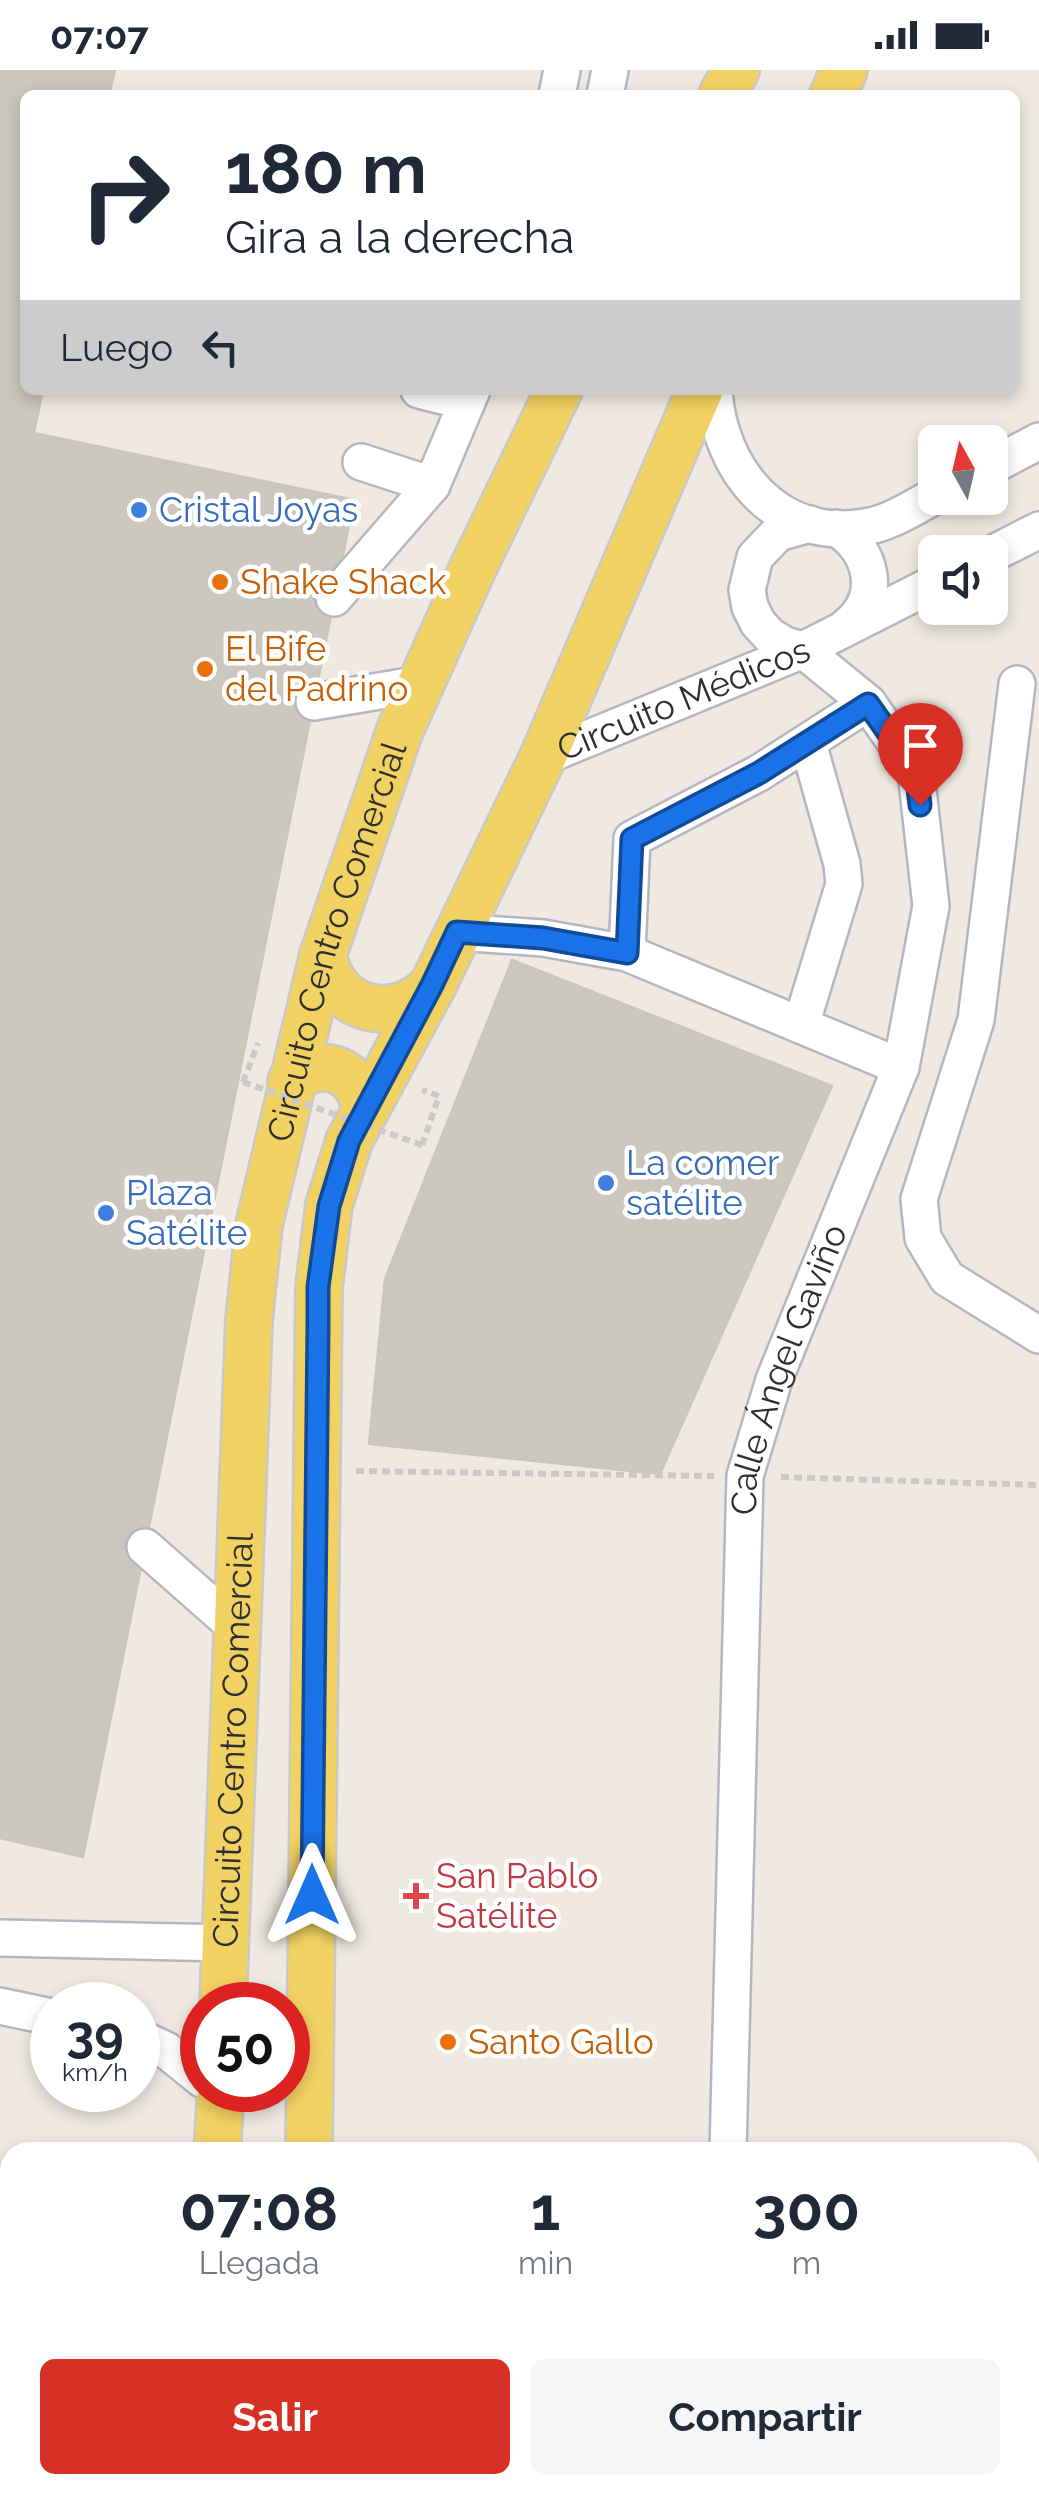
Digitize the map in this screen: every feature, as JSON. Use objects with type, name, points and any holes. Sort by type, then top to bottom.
[{"type":"main road","name":"Circuito Centro Comercial","points":[[224,1982],[248,1320],[259,1225],[323,955],[400,730],[556,395]]},
{"type":"main road","points":[[543,757],[698,395]]},
{"type":"main road","name":"Circuito Médicos","points":[[309,2142],[318,1287],[324,1234],[338,1171],[364,1111],[432,985],[543,757]]},
{"type":"main road","points":[[323,955],[332,982],[354,1003],[367,1008],[396,1009],[422,996],[432,985]]},
{"type":"main road","points":[[291,1081],[314,1068],[341,1070],[359,1087],[364,1111]]},
{"type":"main road","points":[[216,2112],[217,2142]]},
{"type":"street","points":[[715,395],[723,440],[746,484],[775,508],[823,526],[860,548],[870,575],[865,605],[857,618],[838,632]]},
{"type":"street","points":[[334,598],[432,485],[469,396]]},
{"type":"street","points":[[1008,457],[1039,441]]},
{"type":"street","points":[[361,462],[432,485]]},
{"type":"street","points":[[803,650],[785,646],[758,623],[750,607],[748,573],[765,543],[794,526],[863,528],[888,521],[918,505]]},
{"type":"street","points":[[1008,546],[1039,530]]},
{"type":"street","name":"Circuito Médicos","points":[[543,757],[803,650],[918,592]]},
{"type":"street","name":"Calle Ángel Gaviño","points":[[728,2142],[745,1476],[774,1380],[901,1067],[931,906],[916,772],[868,704],[803,650]]},
{"type":"street","points":[[314,702],[421,684]]},
{"type":"street","points":[[1017,684],[976,1020],[919,1199],[923,1238],[948,1278],[1039,1335]]},
{"type":"street","points":[[627,953],[632,839],[759,773],[868,704]]},
{"type":"street","points":[[801,1025],[844,884],[842,864],[808,744]]},
{"type":"street","points":[[457,932],[543,938],[627,953],[901,1067]]},
{"type":"street","points":[[145,1547],[237,1628]]},
{"type":"street","points":[[0,1938],[226,1943]]},
{"type":"street","points":[[0,2006],[30,2012]]},
{"type":"path","points":[[257,1043],[243,1082],[422,1145],[440,1096]]},
{"type":"path","points":[[315,1470],[1039,1485]]},
{"type":"building","name":"Plaza Satélite","points":[[0,70],[115,70],[110,90],[20,90],[20,395],[42,395],[34,433],[354,500],[83,1857],[0,1838]]},
{"type":"building","name":"La comer satélite","points":[[512,960],[832,1086],[660,1474],[369,1444],[385,1279]]},
{"type":"place","name":"Cristal Joyas","points":[[139,510]]},
{"type":"place","name":"Shake Shack","points":[[220,582]]},
{"type":"place","name":"El Bife del Padrino","points":[[205,669]]},
{"type":"place","name":"La comer satélite","points":[[606,1183]]},
{"type":"place","name":"Plaza Satélite","points":[[106,1213]]},
{"type":"place","name":"San Pablo Satélite","points":[[416,1896]]},
{"type":"place","name":"Santo Gallo","points":[[448,2042]]},
{"type":"route","points":[[312,1895],[318,1287],[324,1234],[349,1141],[457,932],[543,938],[627,953],[632,839],[759,773],[868,704],[916,772],[920,805]]}]
